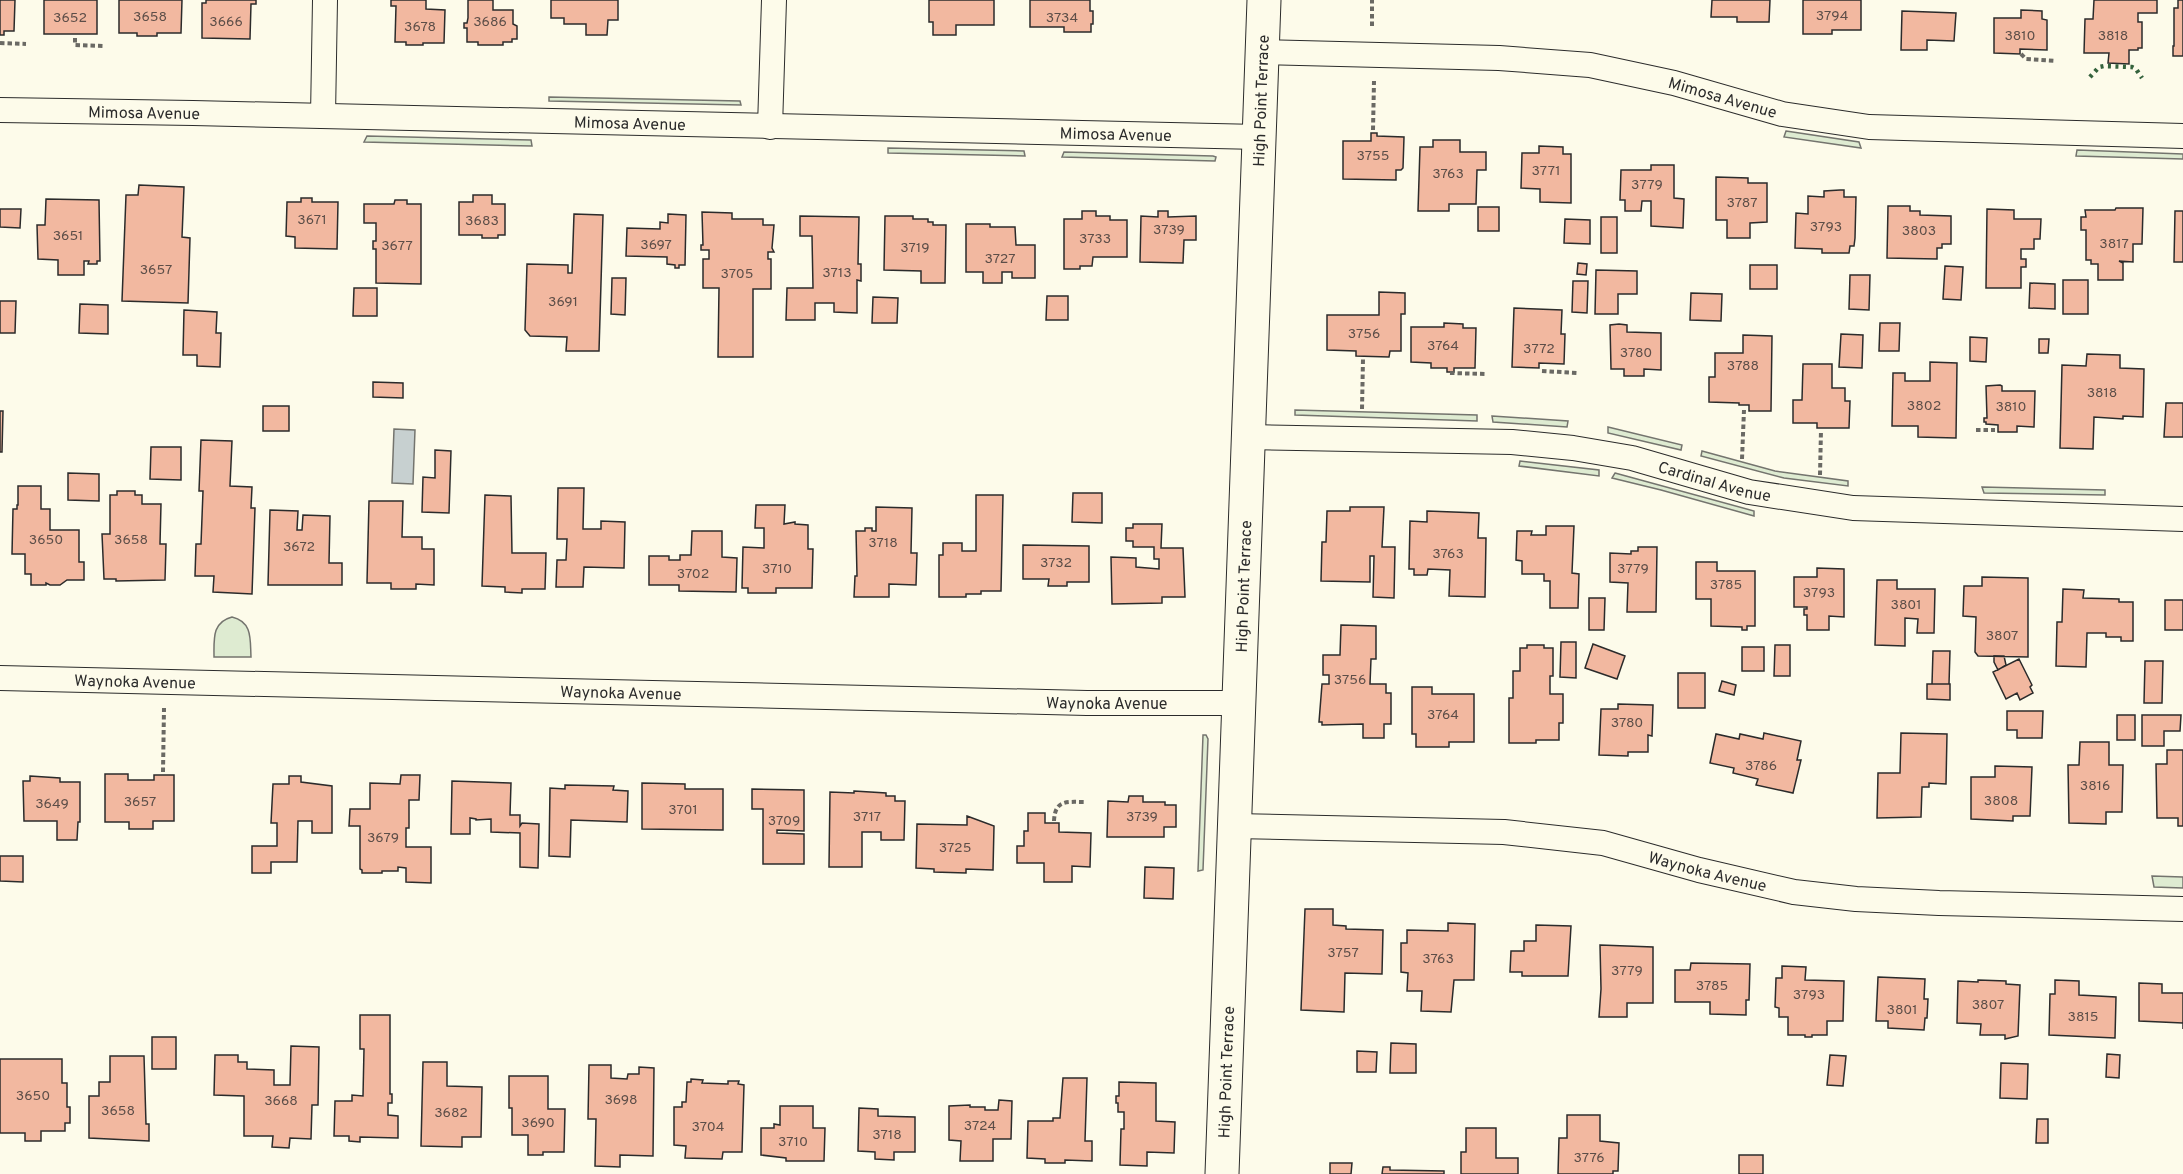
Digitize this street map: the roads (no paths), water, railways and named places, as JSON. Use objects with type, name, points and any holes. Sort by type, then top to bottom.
[{"type":"street","points":[[323,116],[325,0]]},
{"type":"street","points":[[770,127],[774,0]]},
{"type":"street","name":"High Point Terrace","points":[[1222,1174],[1264,0]]},
{"type":"street","name":"Mimosa Avenue","points":[[1262,52],[1499,58],[1590,65],[1674,83],[1782,114],[1869,127],[2183,136]]},
{"type":"street","name":"Mimosa Avenue","points":[[0,110],[1259,137]]},
{"type":"street","name":"Cardinal Avenue","points":[[1248,437],[1512,442],[1573,448],[1644,461],[1749,492],[1853,508],[2183,519]]},
{"type":"street","name":"Waynoka Avenue","points":[[0,678],[1087,703],[1240,703]]},
{"type":"street","name":"Waynoka Avenue","points":[[1234,826],[1504,832],[1603,843],[1699,870],[1794,892],[1856,899],[2183,909]]}]
